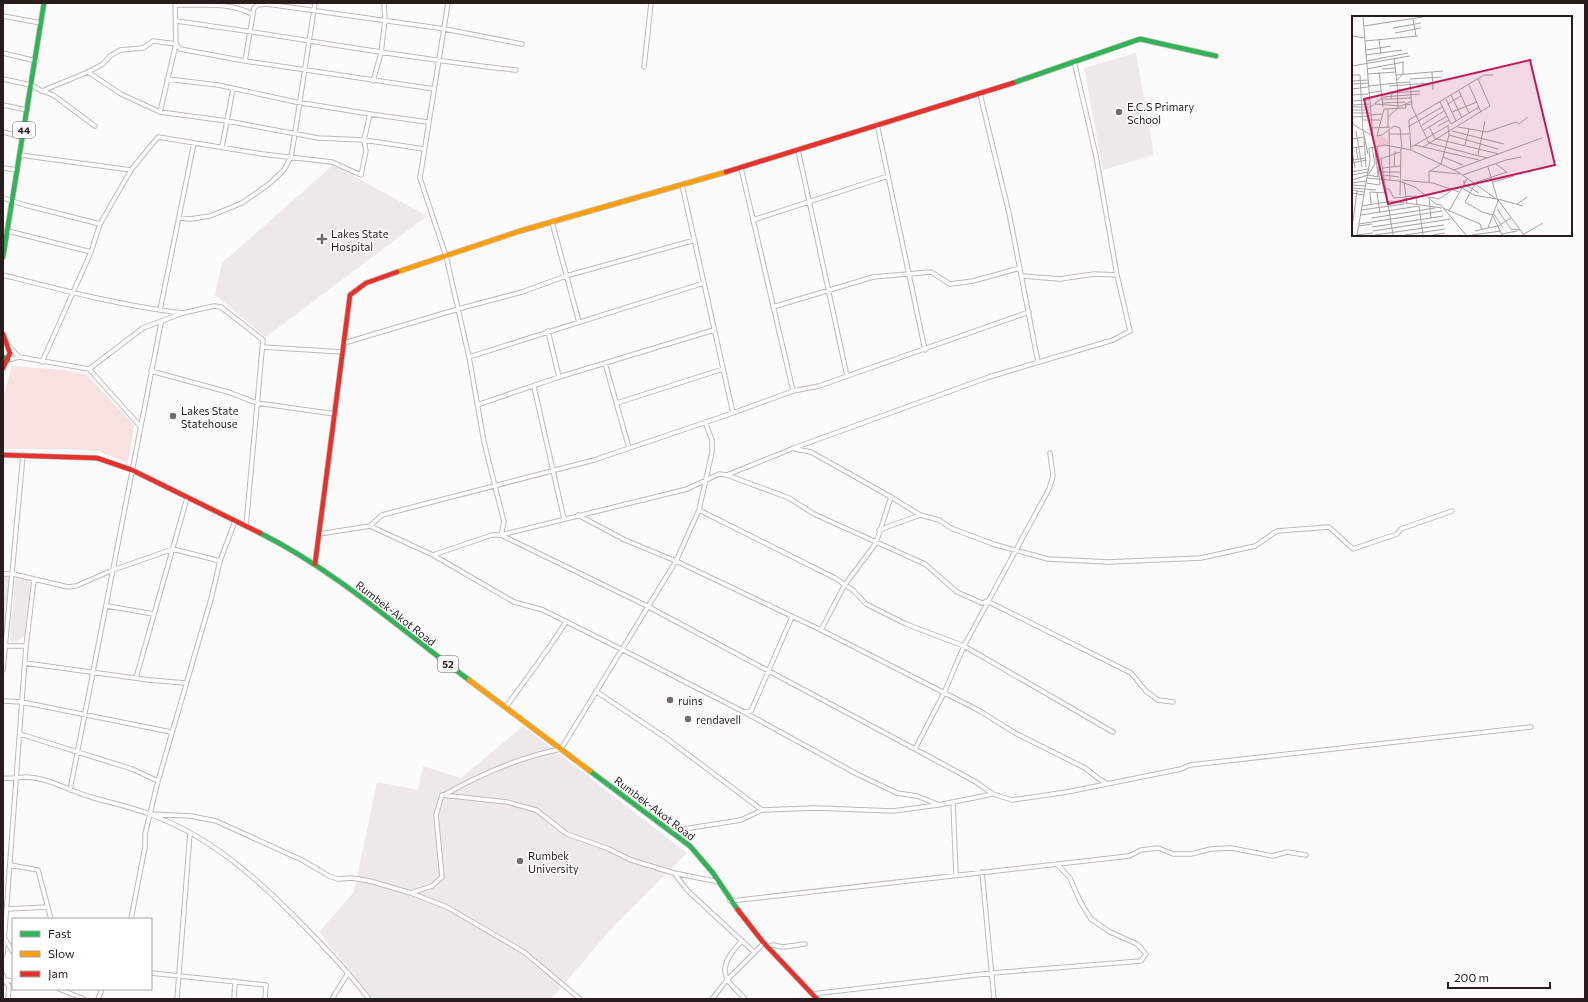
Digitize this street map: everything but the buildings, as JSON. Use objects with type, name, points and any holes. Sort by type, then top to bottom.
[{"type":"main road","name":"44","points":[[3,257],[36,61],[44,3]]},
{"type":"main road","points":[[315,564],[350,295],[366,283],[552,222],[740,168],[877,124],[980,94],[1140,39],[1216,56]]},
{"type":"main road","points":[[3,334],[10,354],[3,368]]},
{"type":"main road","points":[[3,357],[8,360]]},
{"type":"main road","name":"Rumbek-Akot Road","points":[[3,455],[97,458],[132,470],[290,548],[342,582],[561,749],[671,830],[700,855],[730,901],[765,945],[817,999]]},
{"type":"street","points":[[179,218],[190,219],[210,216],[242,203],[269,184],[284,170],[291,157],[296,133],[315,3]]},
{"type":"street","points":[[373,81],[381,53],[385,20],[384,3]]},
{"type":"street","points":[[448,3],[445,29],[427,122],[420,178],[446,256],[469,357],[491,474],[496,485],[504,522],[501,535]]},
{"type":"street","points":[[644,67],[651,3]]},
{"type":"street","points":[[160,112],[176,44],[176,4],[226,6],[244,10],[252,14]]},
{"type":"street","points":[[245,61],[254,8],[258,5],[267,4],[445,29],[522,44]]},
{"type":"street","points":[[3,16],[41,23]]},
{"type":"street","points":[[176,21],[250,30],[310,42],[347,46],[439,62],[516,70]]},
{"type":"street","points":[[42,91],[88,72],[103,64],[110,56],[120,50],[143,48],[153,41],[176,44],[180,49],[245,61],[434,89]]},
{"type":"street","points":[[3,53],[36,61]]},
{"type":"street","points":[[727,475],[794,448],[989,377],[1113,340],[1130,331],[1117,275],[1096,156],[1074,61]]},
{"type":"street","points":[[88,72],[121,94],[160,112],[227,121],[318,138],[364,140],[424,149]]},
{"type":"street","points":[[3,79],[31,85],[53,95],[95,126]]},
{"type":"street","points":[[167,79],[218,85],[300,102],[427,122]]},
{"type":"street","points":[[222,147],[233,89]]},
{"type":"street","points":[[980,94],[1009,213],[1038,362]]},
{"type":"street","points":[[3,105],[27,110]]},
{"type":"street","points":[[42,362],[91,252],[100,224],[131,170],[158,137],[194,144],[332,162],[360,175],[366,150],[364,140],[370,114]]},
{"type":"street","points":[[877,124],[926,350]]},
{"type":"street","points":[[3,132],[23,136]]},
{"type":"street","points":[[160,310],[194,144]]},
{"type":"street","points":[[798,150],[847,376]]},
{"type":"street","points":[[20,155],[131,170]]},
{"type":"street","points":[[3,168],[18,170]]},
{"type":"street","points":[[740,168],[793,392]]},
{"type":"street","points":[[753,220],[888,176]]},
{"type":"street","points":[[682,185],[733,413]]},
{"type":"street","points":[[3,198],[100,224]]},
{"type":"street","points":[[552,222],[579,322]]},
{"type":"street","points":[[8,231],[91,252]]},
{"type":"street","points":[[344,343],[458,309],[522,292],[566,276],[695,240]]},
{"type":"street","points":[[773,306],[873,277],[890,276],[909,272],[931,272],[950,284],[973,281],[1020,268]]},
{"type":"street","points":[[1022,276],[1060,279],[1094,274],[1117,275]]},
{"type":"street","points":[[3,275],[73,293],[183,313]]},
{"type":"street","points":[[469,357],[704,282]]},
{"type":"street","points":[[89,369],[143,328],[161,323],[183,313],[214,306],[221,307],[263,340],[246,526]]},
{"type":"street","points":[[319,534],[370,526],[382,515],[554,470],[629,448],[793,392],[819,386],[926,350],[1029,312]]},
{"type":"street","points":[[70,790],[161,323]]},
{"type":"street","points":[[477,405],[534,387],[558,377],[714,330]]},
{"type":"street","points":[[548,331],[558,377]]},
{"type":"street","points":[[5,343],[19,357]]},
{"type":"street","points":[[262,347],[342,352]]},
{"type":"street","points":[[8,360],[19,357],[89,369],[140,426]]},
{"type":"street","points":[[605,363],[629,448]]},
{"type":"street","points":[[617,402],[723,369]]},
{"type":"street","points":[[151,371],[228,392],[257,403],[335,414]]},
{"type":"street","points":[[534,387],[564,519]]},
{"type":"street","points":[[411,893],[432,886],[442,877],[436,815],[442,795],[491,771],[537,753],[561,749],[623,650],[647,606],[676,561],[699,510],[706,480],[712,440],[705,422]]},
{"type":"street","points":[[794,448],[811,452],[920,515],[939,520],[951,528],[993,544],[1048,559],[1108,562],[1201,558],[1255,546],[1278,531],[1329,527],[1353,548],[1397,534],[1401,530],[1452,511]]},
{"type":"street","points":[[915,749],[944,693],[964,646],[987,601],[1049,489],[1053,476],[1050,452]]},
{"type":"street","points":[[3,670],[4,646],[13,574],[23,455]]},
{"type":"street","points":[[433,555],[492,535],[501,535],[687,489],[719,474],[727,475],[789,498],[814,514],[925,564],[957,592],[982,603],[987,601],[1130,673],[1146,691],[1158,700],[1173,702]]},
{"type":"street","points":[[821,630],[844,586],[876,543],[891,497]]},
{"type":"street","points":[[136,678],[187,498]]},
{"type":"street","points":[[699,510],[835,578],[854,592],[866,604],[906,624],[964,646],[1113,732]]},
{"type":"street","points":[[578,515],[625,540],[676,561],[821,630],[980,711],[1015,733],[1085,768],[1108,784]]},
{"type":"street","points":[[879,530],[920,515]]},
{"type":"street","points":[[132,918],[149,814],[171,732],[211,599],[220,561],[235,521]]},
{"type":"street","points":[[370,526],[433,555],[514,602],[544,610],[623,650],[744,712],[857,774],[897,793],[917,796],[938,805]]},
{"type":"street","points":[[501,535],[647,606],[976,782],[994,794],[1012,800],[1108,784],[1181,769],[1190,765],[1531,727]]},
{"type":"street","points":[[3,574],[13,574],[60,586],[76,586],[113,570],[173,549],[220,561]]},
{"type":"street","points":[[3,955],[6,909],[5,884],[10,865],[26,646],[34,580]]},
{"type":"street","points":[[106,606],[154,614]]},
{"type":"street","points":[[744,712],[751,711],[755,705],[792,617]]},
{"type":"street","points":[[506,707],[535,666],[546,654],[566,622]]},
{"type":"street","points":[[4,646],[26,646]]},
{"type":"street","points":[[25,664],[186,683]]},
{"type":"street","points":[[596,692],[666,738],[762,810]]},
{"type":"street","points":[[3,701],[22,702],[171,732]]},
{"type":"street","points":[[20,734],[132,769],[158,781]]},
{"type":"street","points":[[3,778],[17,779],[27,777],[48,782],[149,814],[190,833],[234,860],[279,901],[348,973],[369,999]]},
{"type":"street","points":[[671,830],[741,820],[762,810],[815,808],[893,811],[938,805],[994,794]]},
{"type":"street","points":[[444,795],[507,802],[536,810],[567,834],[609,848],[631,860],[674,873],[719,882]]},
{"type":"street","points":[[953,802],[956,875]]},
{"type":"street","points":[[149,814],[191,816],[216,821],[302,860],[329,876],[338,879],[352,878],[370,881],[411,893],[447,907],[509,942],[546,970],[580,999]]},
{"type":"street","points":[[178,999],[190,833]]},
{"type":"street","points":[[730,901],[1129,856],[1141,850],[1158,848],[1173,854],[1191,854],[1211,849],[1231,848],[1273,856],[1287,852],[1306,855]]},
{"type":"street","points":[[812,994],[992,973],[1141,961],[1146,954],[1137,944],[1110,932],[1091,919],[1080,901],[1070,878],[1057,864]]},
{"type":"street","points":[[10,865],[38,870],[51,918]]},
{"type":"street","points":[[982,872],[994,999]]},
{"type":"street","points":[[674,873],[687,890],[754,952]]},
{"type":"street","points":[[6,909],[47,907]]},
{"type":"street","points":[[4,938],[12,950]]},
{"type":"street","points":[[742,941],[728,957],[727,980],[746,999]]},
{"type":"street","points":[[712,999],[727,980],[754,952],[765,945],[783,947],[805,944]]},
{"type":"street","points":[[152,973],[266,985],[265,999]]},
{"type":"street","points":[[332,999],[348,973]]},
{"type":"street","points":[[3,975],[3,980],[9,986],[8,999]]},
{"type":"street","points":[[234,999],[235,982]]},
{"type":"street","points":[[61,990],[84,999]]},
{"type":"street","points":[[72,990],[73,995]]},
{"type":"shaded area","name":"E.C.S Primary School","points":[[1136,53],[1154,155],[1103,170],[1084,68]]},
{"type":"shaded area","name":"Lakes State Hospital","points":[[333,165],[427,216],[266,337],[215,295],[222,263]]},
{"type":"shaded area","points":[[12,366],[65,370],[86,374],[134,425],[128,463],[100,452],[74,449],[3,449],[3,398]]},
{"type":"shaded area","points":[[3,577],[11,577],[6,643],[3,643]]},
{"type":"shaded area","points":[[15,579],[31,580],[27,633],[17,642],[10,641]]},
{"type":"shaded area","name":"Rumbek University","points":[[523,726],[687,853],[612,928],[551,999],[373,999],[319,932],[354,892],[377,782],[418,790],[423,766],[461,778]]},
{"type":"traffic: fast","points":[[3,257],[44,3]]},
{"type":"traffic: fast","points":[[1013,83],[1140,39],[1216,56]]},
{"type":"traffic: fast","points":[[3,357],[8,360]]},
{"type":"traffic: fast","points":[[260,533],[288,548],[341,583],[469,680]]},
{"type":"traffic: fast","points":[[590,771],[690,846],[713,873],[738,910]]},
{"type":"traffic: slow","points":[[397,272],[520,231],[726,172]]},
{"type":"traffic: slow","points":[[469,680],[590,771]]},
{"type":"traffic: jam","points":[[726,172],[1013,83]]},
{"type":"traffic: jam","points":[[315,564],[350,295],[366,283],[397,272]]},
{"type":"traffic: jam","points":[[3,334],[10,353],[3,368]]},
{"type":"traffic: jam","points":[[3,455],[97,458],[132,470],[260,533]]},
{"type":"traffic: jam","points":[[738,910],[763,942],[817,999]]},
{"type":"place","name":"E.C.S Primary School","points":[[1119,112]]},
{"type":"place","name":"Lakes State Hospital","points":[[322,239]]},
{"type":"place","name":"Lakes State Statehouse","points":[[173,416]]},
{"type":"place","name":"ruins","points":[[670,700]]},
{"type":"place","name":"rendavell","points":[[688,719]]},
{"type":"place","name":"Rumbek University","points":[[520,861]]}]
